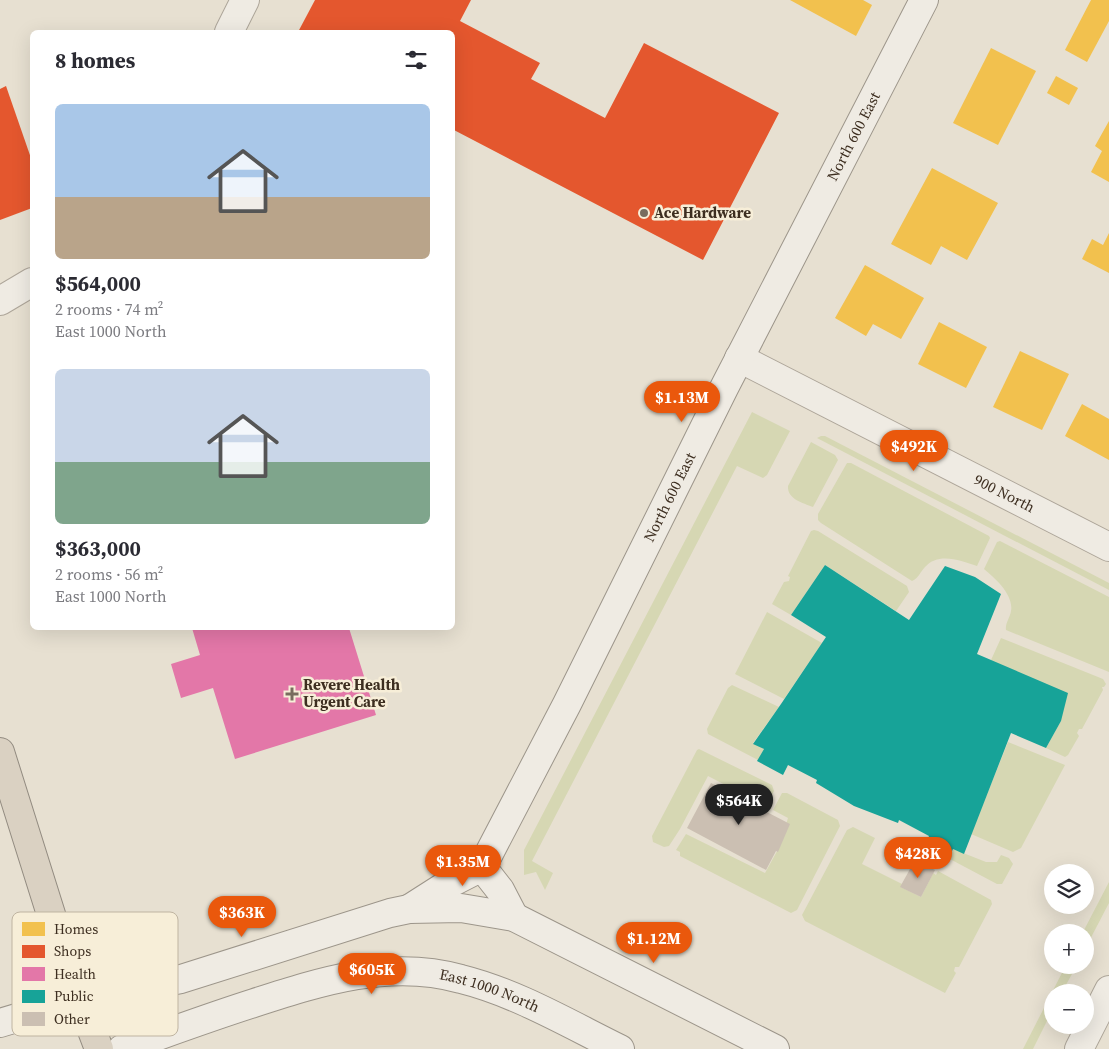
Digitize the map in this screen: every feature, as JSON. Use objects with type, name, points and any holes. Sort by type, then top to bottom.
[{"type":"highway","points":[[0,752],[50,912]]},
{"type":"highway","points":[[94,1036],[99,1049]]},
{"type":"street","points":[[229,30],[245,0]]},
{"type":"street","name":"North 600 East","points":[[482,867],[567,704],[739,358],[924,0]]},
{"type":"street","points":[[0,301],[19,284]]},
{"type":"street","name":"900 North","points":[[739,358],[1109,547]]},
{"type":"street","points":[[410,909],[445,886],[482,867],[500,890],[514,917]]},
{"type":"street","points":[[178,980],[390,913],[410,909],[461,908],[514,917],[775,1049]]},
{"type":"street","name":"East 1000 North","points":[[178,1029],[316,982],[358,974],[412,971],[462,979],[495,990],[540,1009],[620,1049]]},
{"type":"street","points":[[1079,1049],[1109,990]]},
{"type":"street","points":[[0,1023],[12,1019]]},
{"type":"street","name":"East 1000 North","points":[[122,1049],[158,1036]]},
{"type":"green space","points":[[752,412],[790,431],[767,475],[763,478],[737,466],[532,861],[553,873],[545,890],[536,872],[524,875],[524,850]]},
{"type":"green space","points":[[825,436],[1109,583],[1109,590],[817,438]]},
{"type":"green space","points":[[811,442],[835,455],[838,460],[813,507],[800,502],[788,490],[788,486]]},
{"type":"green space","points":[[847,463],[851,463],[989,536],[990,538],[977,566],[949,559],[936,560],[930,562],[918,577],[912,581],[821,523],[818,520],[818,514]]},
{"type":"green space","points":[[814,530],[907,586],[909,592],[896,611],[825,565],[791,615],[772,604],[784,582],[789,581],[790,577],[788,576],[811,531]]},
{"type":"green space","points":[[1000,541],[1109,597],[1109,672],[1006,630],[1011,611],[1010,599],[1003,587],[984,569],[997,542]]},
{"type":"green space","points":[[767,612],[822,643],[784,699],[735,674]]},
{"type":"green space","points":[[1001,638],[1103,679],[1106,684],[1102,687],[1103,690],[1082,729],[1079,729],[1077,733],[1079,736],[1065,757],[1046,748],[1061,721],[991,660]]},
{"type":"green space","points":[[732,685],[779,707],[753,743],[764,749],[758,760],[708,734],[707,729],[728,688]]},
{"type":"green space","points":[[1008,742],[1065,765],[1021,848],[1013,852],[971,834]]},
{"type":"green space","points":[[699,749],[772,785],[774,791],[766,806],[708,776],[680,829],[669,846],[664,847],[653,842],[652,836]]},
{"type":"green space","points":[[782,793],[787,793],[838,820],[840,826],[797,910],[791,913],[680,856],[680,852],[676,850],[686,834],[765,873],[781,844],[788,818],[773,810]]},
{"type":"green space","points":[[853,827],[875,838],[862,864],[902,884],[901,887],[921,897],[933,873],[936,875],[938,871],[991,900],[992,904],[959,967],[955,967],[954,971],[956,973],[945,993],[805,921],[802,915],[847,830]]},
{"type":"green space","points":[[953,849],[986,862],[997,862],[1001,855],[1009,858],[1013,864],[1002,884],[997,884],[948,858]]},
{"type":"green space","points":[[1109,882],[1109,903],[1094,932],[1094,924],[1087,924]]},
{"type":"green space","points":[[1061,974],[1072,974],[1066,984],[1056,984]]},
{"type":"green space","points":[[1044,1008],[1044,1027],[1033,1049],[1023,1049]]},
{"type":"building: Homes","points":[[790,0],[863,0],[872,5],[856,36]]},
{"type":"building: Homes","points":[[1091,0],[1109,0],[1109,21],[1087,62],[1065,50]]},
{"type":"building: Homes","points":[[991,48],[1036,71],[998,145],[953,123]]},
{"type":"building: Homes","points":[[1056,76],[1078,88],[1069,105],[1047,93]]},
{"type":"building: Homes","points":[[1109,121],[1109,182],[1091,172],[1102,151],[1095,146]]},
{"type":"building: Homes","points":[[932,168],[998,203],[967,260],[941,246],[931,265],[891,244]]},
{"type":"building: Homes","points":[[1109,233],[1109,273],[1082,259],[1092,239],[1103,245]]},
{"type":"building: Homes","points":[[865,265],[924,298],[901,339],[873,324],[866,336],[835,318]]},
{"type":"building: Homes","points":[[939,322],[987,347],[966,388],[918,364]]},
{"type":"building: Homes","points":[[1020,351],[1069,374],[1042,430],[993,407]]},
{"type":"building: Homes","points":[[1082,404],[1109,419],[1109,460],[1065,436]]},
{"type":"building: Shops","points":[[315,0],[471,0],[460,21],[540,63],[531,79],[605,118],[644,43],[779,113],[703,260],[455,131],[455,30],[299,30]]},
{"type":"building: Shops","points":[[6,86],[30,155],[30,209],[0,220],[0,89]]},
{"type":"building: Health","name":"Revere Health Urgent Care","points":[[193,630],[350,630],[376,715],[235,759],[213,688],[181,698],[171,664],[200,655]]},
{"type":"building: Public","points":[[825,565],[909,620],[945,566],[975,577],[1001,594],[977,654],[1068,693],[1061,721],[1046,748],[1011,733],[964,854],[953,849],[947,861],[924,848],[929,836],[899,820],[898,823],[854,806],[816,783],[817,780],[788,765],[783,775],[757,761],[764,749],[753,744],[826,637],[791,615]]},
{"type":"building: Other","points":[[711,783],[790,824],[778,852],[776,851],[766,870],[687,828]]},
{"type":"building: Other","points":[[915,860],[935,870],[921,897],[900,887]]},
{"type":"place","name":"Ace Hardware","points":[[644,213]]},
{"type":"place","name":"Revere Health Urgent Care","points":[[292,694]]}]
